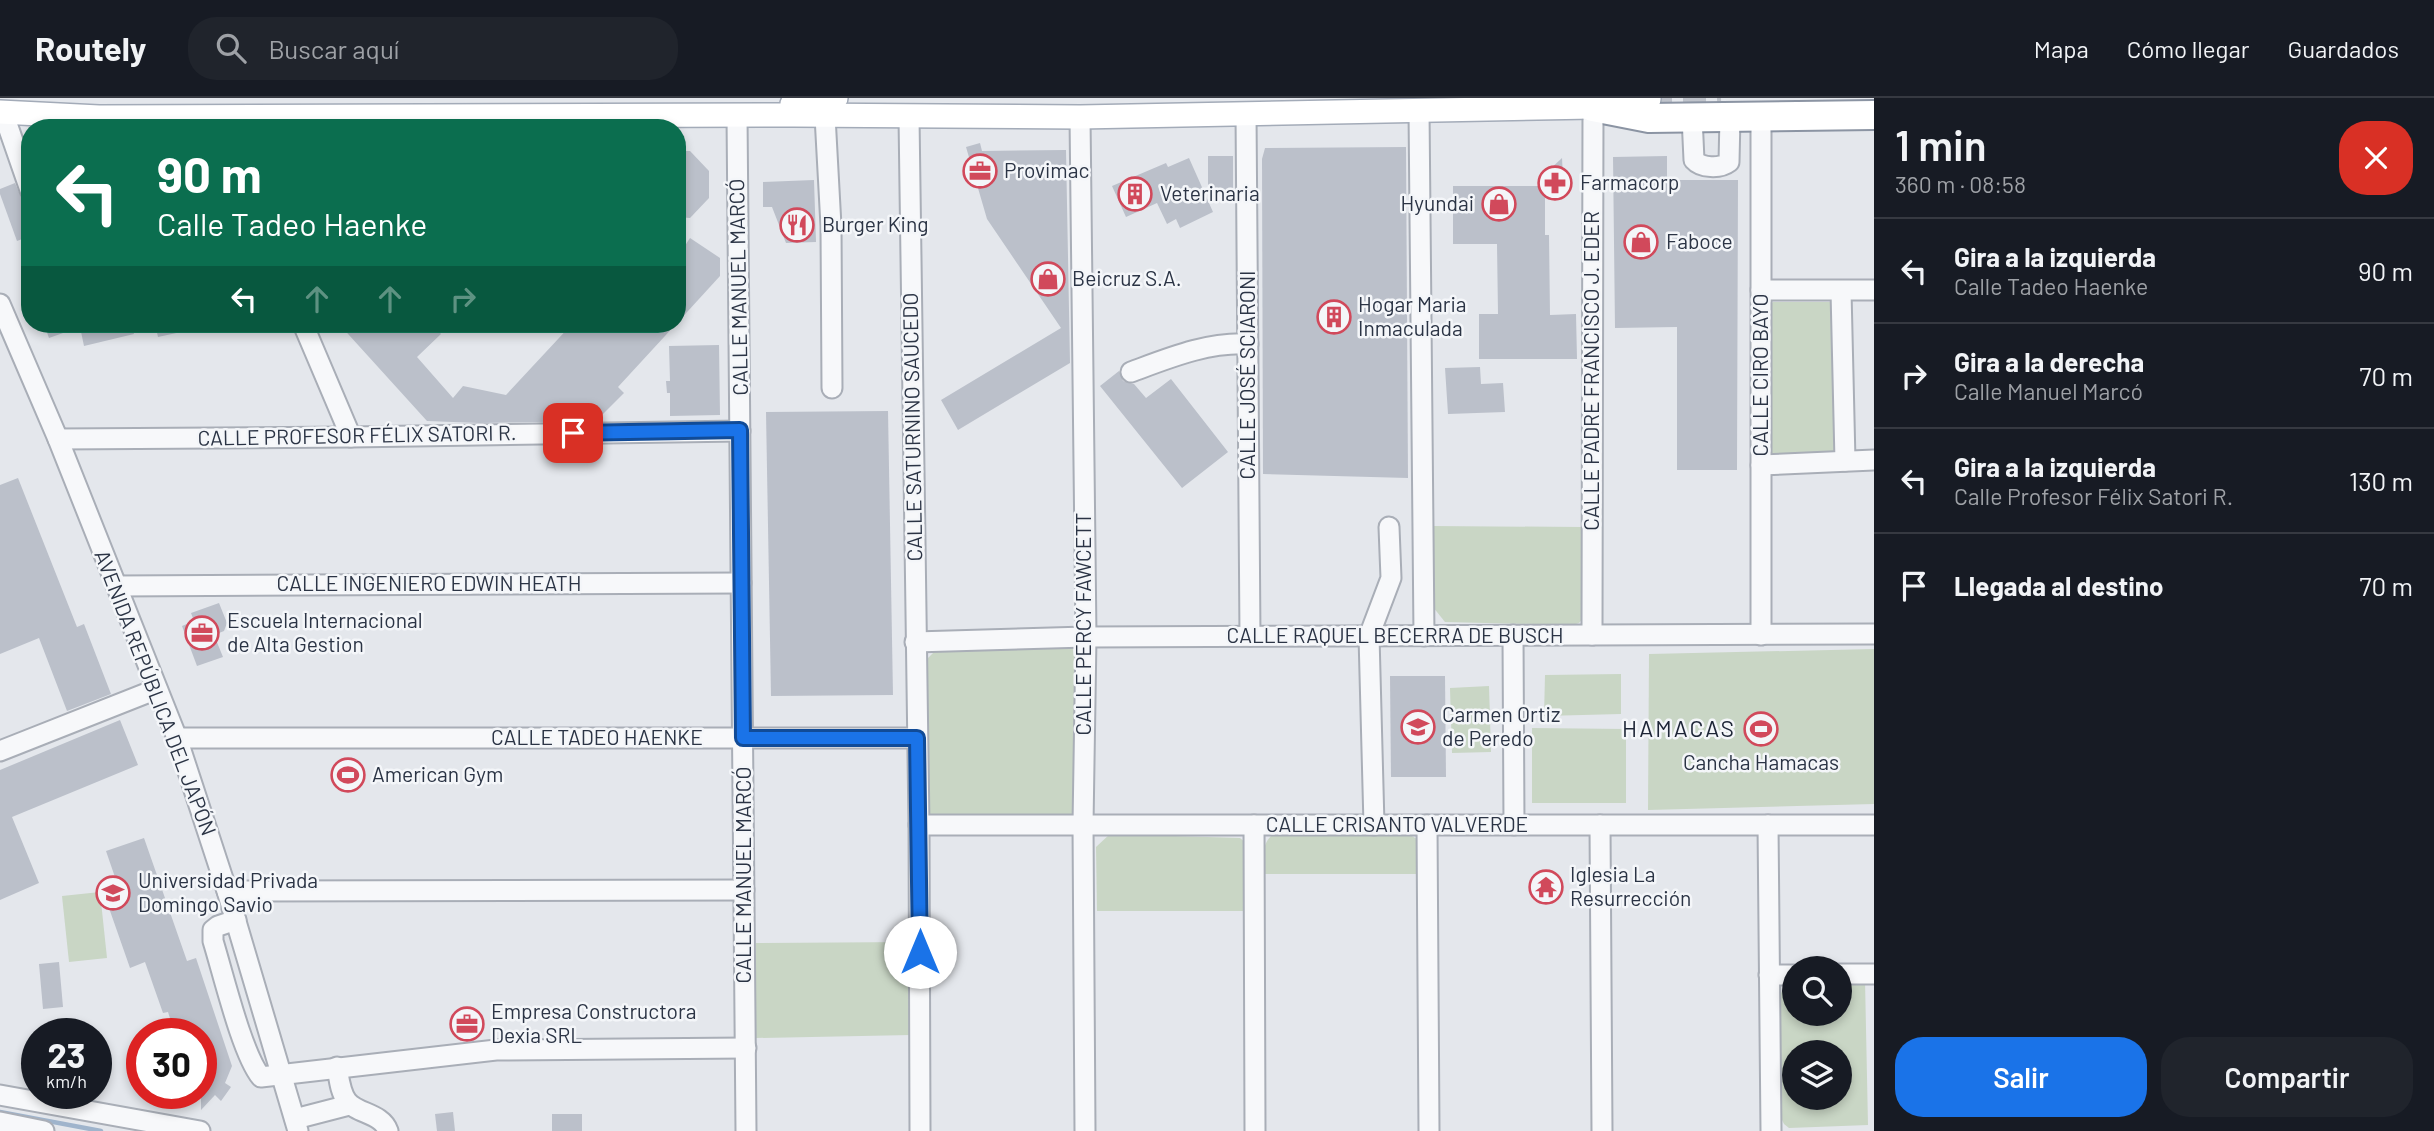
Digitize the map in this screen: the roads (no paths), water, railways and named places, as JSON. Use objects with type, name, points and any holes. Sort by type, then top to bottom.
[{"type":"highway","points":[[1593,107],[1649,118],[1874,115]]},
{"type":"main road","points":[[964,98],[982,110],[1005,117]]},
{"type":"main road","points":[[445,119],[748,115],[831,107],[909,117],[1080,117],[1593,107],[1649,99]]},
{"type":"main road","points":[[2,112],[147,119]]},
{"type":"street","points":[[831,107],[832,388]]},
{"type":"street","name":"CALLE PADRE FRANCISCO J. EDER","points":[[1592,635],[1593,107]]},
{"type":"street","points":[[1419,110],[1424,636]]},
{"type":"street","points":[[2,112],[21,165]]},
{"type":"street","name":"CALLE JOSÉ SCIARONI","points":[[1246,113],[1250,636]]},
{"type":"street","name":"CALLE MANUEL MARCÓ","points":[[746,1131],[740,430],[748,115]]},
{"type":"street","name":"CALLE CIRO BAYO","points":[[1761,116],[1761,635]]},
{"type":"street","name":"CALLE SATURNINO SAUCEDO","points":[[909,117],[917,738]]},
{"type":"street","name":"CALLE PERCY FAWCETT","points":[[1080,117],[1086,637],[1083,825],[1085,1131]]},
{"type":"street","points":[[1692,117],[1694,160],[1698,164],[1712,166],[1729,162],[1731,117]]},
{"type":"street","points":[[1761,290],[1874,290]]},
{"type":"street","points":[[1841,291],[1845,461]]},
{"type":"street","name":"AVENIDA REPÚBLICA DEL JAPÓN","points":[[0,304],[58,439],[177,738],[236,920],[296,1125]]},
{"type":"street","points":[[307,333],[351,437]]},
{"type":"street","points":[[1131,372],[1208,347],[1248,344]]},
{"type":"street","name":"CALLE PROFESOR FÉLIX SATORI R.","points":[[58,439],[740,430]]},
{"type":"street","points":[[1761,466],[1874,460]]},
{"type":"street","points":[[1374,825],[1368,636],[1391,578],[1389,527]]},
{"type":"street","name":"CALLE INGENIERO EDWIN HEATH","points":[[116,586],[741,583]]},
{"type":"street","name":"CALLE RAQUEL BECERRA DE BUSCH","points":[[915,642],[1086,637],[1874,634]]},
{"type":"street","points":[[1513,635],[1514,825]]},
{"type":"street","points":[[0,751],[158,689]]},
{"type":"street","name":"CALLE TADEO HAENKE","points":[[177,738],[917,738]]},
{"type":"street","points":[[917,738],[920,1131]]},
{"type":"street","name":"CALLE CRISANTO VALVERDE","points":[[919,825],[1874,825]]},
{"type":"street","points":[[1254,825],[1255,1131]]},
{"type":"street","points":[[1427,825],[1429,1131]]},
{"type":"street","points":[[1600,825],[1602,1131]]},
{"type":"street","points":[[1768,825],[1771,1131]]},
{"type":"street","points":[[227,891],[744,890]]},
{"type":"street","points":[[236,920],[213,930],[213,941],[247,1050],[261,1077],[496,1050],[746,1048]]},
{"type":"street","points":[[1852,974],[1874,974]]},
{"type":"street","points":[[1769,975],[1782,975]]},
{"type":"street","points":[[337,1067],[343,1096],[349,1105],[381,1121],[388,1131]]},
{"type":"street","points":[[0,1095],[200,1131]]},
{"type":"street","points":[[296,1125],[349,1105]]},
{"type":"street","points":[[0,1122],[44,1131]]},
{"type":"waterway","points":[[0,1112],[101,1131]]},
{"type":"tunnel","points":[[1649,99],[1721,98]]},
{"type":"place","name":"Provimac","points":[[980,171]]},
{"type":"place","name":"Farmacorp","points":[[1555,183]]},
{"type":"place","name":"Veterinaria","points":[[1135,194]]},
{"type":"place","name":"Hyundai","points":[[1499,204]]},
{"type":"place","name":"Burger King","points":[[797,225]]},
{"type":"place","name":"Faboce","points":[[1641,242]]},
{"type":"place","name":"Beicruz S.A.","points":[[1048,279]]},
{"type":"place","name":"Hogar Maria Inmaculada","points":[[1334,317]]},
{"type":"place","name":"Escuela Internacional de Alta Gestion","points":[[202,633]]},
{"type":"place","name":"Carmen Ortiz de Peredo","points":[[1418,727]]},
{"type":"place","name":"Cancha Hamacas","points":[[1761,729]]},
{"type":"place","name":"American Gym","points":[[348,775]]},
{"type":"place","name":"Iglesia La Resurrección","points":[[1546,887]]},
{"type":"place","name":"Universidad Privada Domingo Savio","points":[[113,893]]},
{"type":"place","name":"Empresa Constructora Dexia SRL","points":[[467,1024]]},
{"type":"district","name":"HAMACAS","points":[[1679,729]]}]
